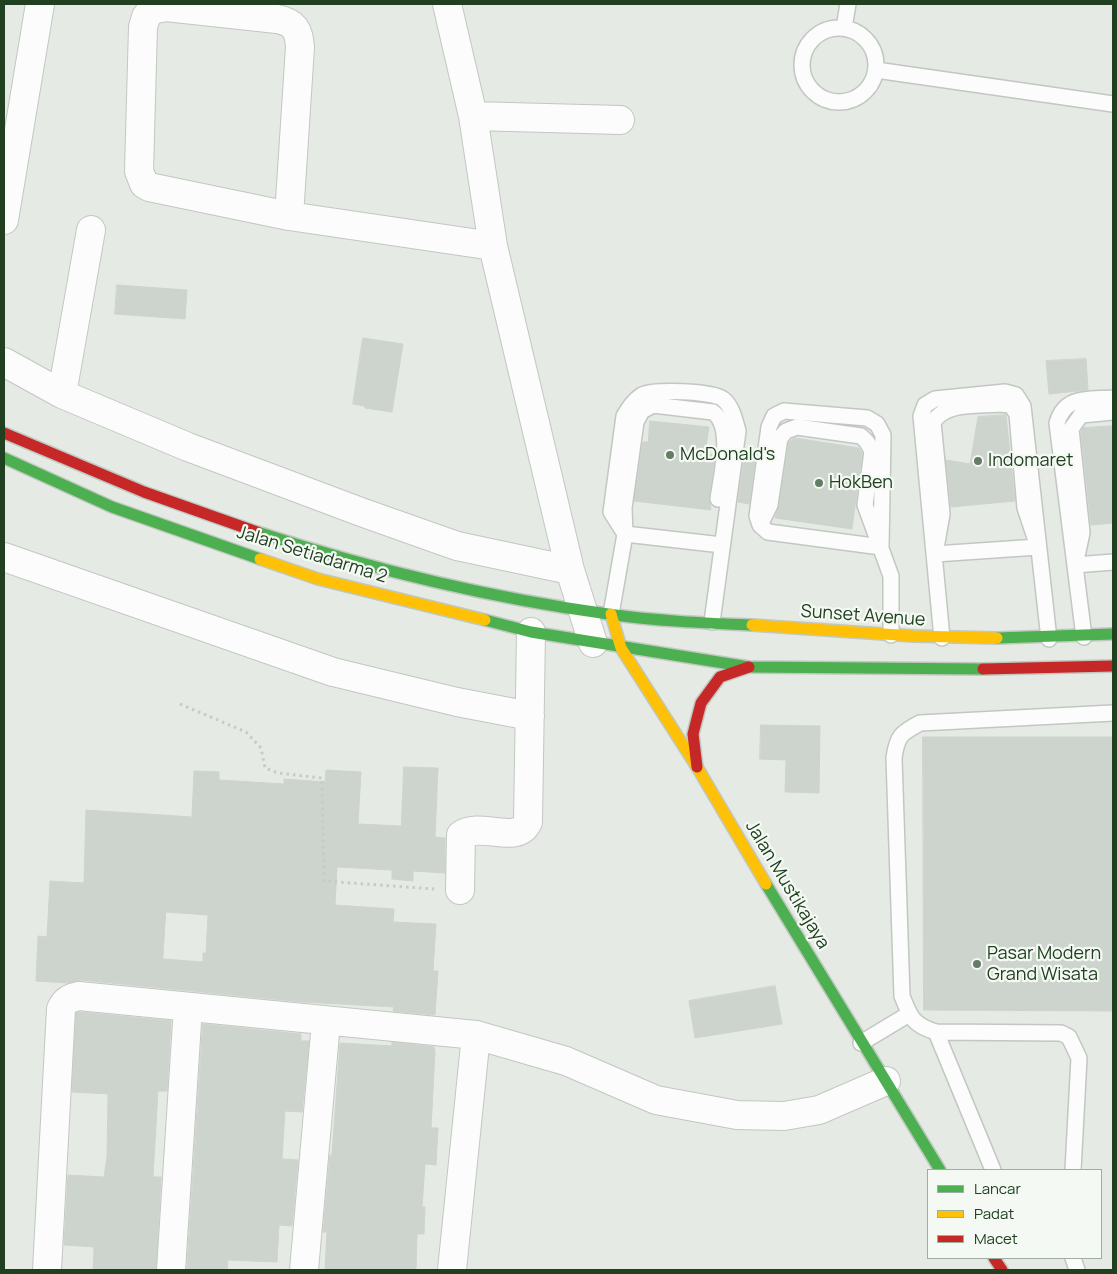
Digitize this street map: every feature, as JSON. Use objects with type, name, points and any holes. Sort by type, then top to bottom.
[{"type":"main road","name":"Jalan Setiadarma 2","points":[[4,433],[85,470],[247,530],[412,576],[582,610],[611,614]]},
{"type":"main road","name":"Jalan Setiadarma 2","points":[[4,458],[112,507],[318,579],[531,632],[621,648]]},
{"type":"main road","name":"Sunset Avenue","points":[[611,614],[942,638],[1049,639],[1113,634]]},
{"type":"main road","name":"Jalan Mustikajaya","points":[[611,614],[621,648],[696,767],[861,1043],[939,1169]]},
{"type":"main road","points":[[621,648],[749,667],[941,670],[1113,666]]},
{"type":"main road","points":[[696,767],[693,734],[701,703],[720,677],[749,667]]},
{"type":"main road","points":[[995,1259],[1002,1270]]},
{"type":"street","points":[[4,220],[40,4]]},
{"type":"street","points":[[447,4],[473,116],[494,246],[570,570],[593,643]]},
{"type":"street","points":[[289,216],[300,47],[299,36],[294,25],[277,18],[166,7],[151,10],[143,26],[138,149],[139,171],[144,184],[155,190],[289,216],[494,246]]},
{"type":"street","points":[[473,116],[620,120]]},
{"type":"street","points":[[62,394],[91,230]]},
{"type":"street","points":[[4,362],[62,394],[188,447],[457,546],[570,570]]},
{"type":"street","points":[[4,556],[334,672],[457,702],[530,716]]},
{"type":"street","points":[[460,890],[461,835],[473,829],[518,832],[525,829],[528,822],[531,632]]},
{"type":"street","points":[[47,1270],[61,1009],[64,1002],[79,996],[326,1022],[476,1035],[566,1061],[656,1100],[737,1115],[784,1116],[819,1110],[886,1081]]},
{"type":"street","points":[[171,1270],[188,1007]]},
{"type":"street","points":[[304,1270],[326,1022]]},
{"type":"street","points":[[452,1270],[476,1035]]},
{"type":"lane","points":[[844,28],[848,4]]},
{"type":"lane","points":[[844,28],[862,35],[874,50],[876,70],[868,90],[849,102],[827,101],[809,88],[802,68],[807,46],[823,31],[844,28]]},
{"type":"lane","points":[[876,70],[1113,104]]},
{"type":"lane","points":[[942,638],[921,416],[925,405],[935,399],[1005,392],[1016,394],[1023,406],[1049,639]]},
{"type":"lane","points":[[611,614],[625,534],[611,512],[624,416],[628,409],[643,395],[652,393],[715,395],[724,400],[733,414],[738,431],[712,622]]},
{"type":"lane","points":[[1084,637],[1057,424],[1065,406],[1075,401],[1113,398]]},
{"type":"lane","points":[[881,547],[768,532],[760,525],[757,516],[768,427],[774,416],[784,411],[867,418],[877,424],[883,435],[881,547],[891,576],[891,635]]},
{"type":"lane","points":[[1074,565],[1082,533],[1071,430],[1081,415],[1113,412]]},
{"type":"lane","points":[[625,534],[722,545]]},
{"type":"lane","points":[[935,554],[1038,547]]},
{"type":"lane","points":[[1074,565],[1113,562]]},
{"type":"lane","points":[[1073,1169],[1079,1058],[1070,1037],[1061,1033],[936,1032],[920,1027],[909,1014],[902,996],[894,758],[896,741],[905,731],[920,723],[1113,713]]},
{"type":"lane","points":[[861,1043],[909,1014]]},
{"type":"lane","points":[[936,1032],[993,1169]]},
{"type":"path","points":[[180,704],[246,732],[261,748],[265,768],[278,773],[322,778],[324,881],[460,890]]},
{"type":"building","points":[[117,285],[187,290],[185,319],[115,314]]},
{"type":"building","points":[[363,338],[403,344],[392,412],[365,408],[365,406],[353,404]]},
{"type":"building","points":[[1086,359],[1088,390],[1049,394],[1046,361]]},
{"type":"building","name":"Indomaret","points":[[1006,415],[1015,501],[951,507],[946,460],[970,464],[978,417]]},
{"type":"building","name":"McDonald's","points":[[650,421],[709,427],[705,454],[715,455],[709,498],[711,510],[634,501],[643,442],[648,442]]},
{"type":"building","points":[[1113,426],[1113,523],[1091,525],[1081,432],[1083,428]]},
{"type":"building","name":"HokBen","points":[[795,438],[859,448],[862,453],[852,529],[775,518],[779,506],[789,442]]},
{"type":"building","points":[[744,459],[755,461],[749,504],[738,502]]},
{"type":"building","points":[[761,725],[820,726],[819,793],[785,792],[786,760],[760,759]]},
{"type":"building","points":[[923,737],[1113,737],[1113,1011],[924,1010]]},
{"type":"building","points":[[404,767],[438,768],[435,837],[445,838],[445,873],[413,871],[413,881],[392,879],[392,870],[337,867],[335,905],[394,909],[393,922],[436,924],[433,971],[438,971],[435,1015],[393,1011],[394,1007],[303,1002],[81,980],[68,983],[36,981],[38,936],[47,937],[50,881],[84,883],[86,810],[192,817],[194,771],[219,772],[219,780],[284,784],[284,779],[325,782],[326,770],[361,772],[358,824],[401,826]],"holes":[[[166,912],[208,915],[206,953],[203,953],[203,962],[163,959]]]},
{"type":"building","points":[[775,986],[782,1024],[695,1038],[689,1001]]},
{"type":"building","points":[[76,1013],[171,1021],[167,1091],[158,1091],[153,1177],[161,1177],[156,1270],[93,1270],[94,1247],[64,1245],[68,1175],[104,1177],[107,1157],[108,1094],[72,1092]]},
{"type":"building","points":[[203,1024],[301,1034],[301,1041],[309,1041],[302,1112],[285,1111],[282,1159],[298,1160],[292,1226],[279,1225],[277,1262],[228,1260],[227,1270],[187,1270]]},
{"type":"building","points":[[392,1042],[434,1047],[435,1052],[431,1128],[438,1128],[436,1165],[425,1164],[422,1207],[425,1207],[424,1234],[417,1234],[416,1270],[325,1270],[327,1232],[323,1232],[330,1155],[332,1155],[340,1043],[392,1046]]},
{"type":"traffic: fast","points":[[4,458],[112,507],[260,559]]},
{"type":"traffic: fast","points":[[257,532],[387,570],[519,600],[644,618],[752,625]]},
{"type":"traffic: fast","points":[[485,620],[531,632],[749,667],[983,669]]},
{"type":"traffic: fast","points":[[997,638],[1113,634]]},
{"type":"traffic: fast","points":[[766,884],[939,1169]]},
{"type":"traffic: slow","points":[[260,559],[318,579],[485,620]]},
{"type":"traffic: slow","points":[[611,614],[621,648],[697,767],[766,884]]},
{"type":"traffic: slow","points":[[752,625],[913,636],[997,638]]},
{"type":"traffic: jam","points":[[4,433],[144,492],[257,532]]},
{"type":"traffic: jam","points":[[983,669],[1113,666]]},
{"type":"traffic: jam","points":[[697,767],[693,734],[701,703],[720,677],[749,667]]},
{"type":"traffic: jam","points":[[995,1259],[1002,1270]]},
{"type":"place","name":"McDonald's","points":[[670,455]]},
{"type":"place","name":"Indomaret","points":[[978,461]]},
{"type":"place","name":"HokBen","points":[[819,483]]},
{"type":"place","name":"Pasar Modern Grand Wisata","points":[[977,964]]}]
